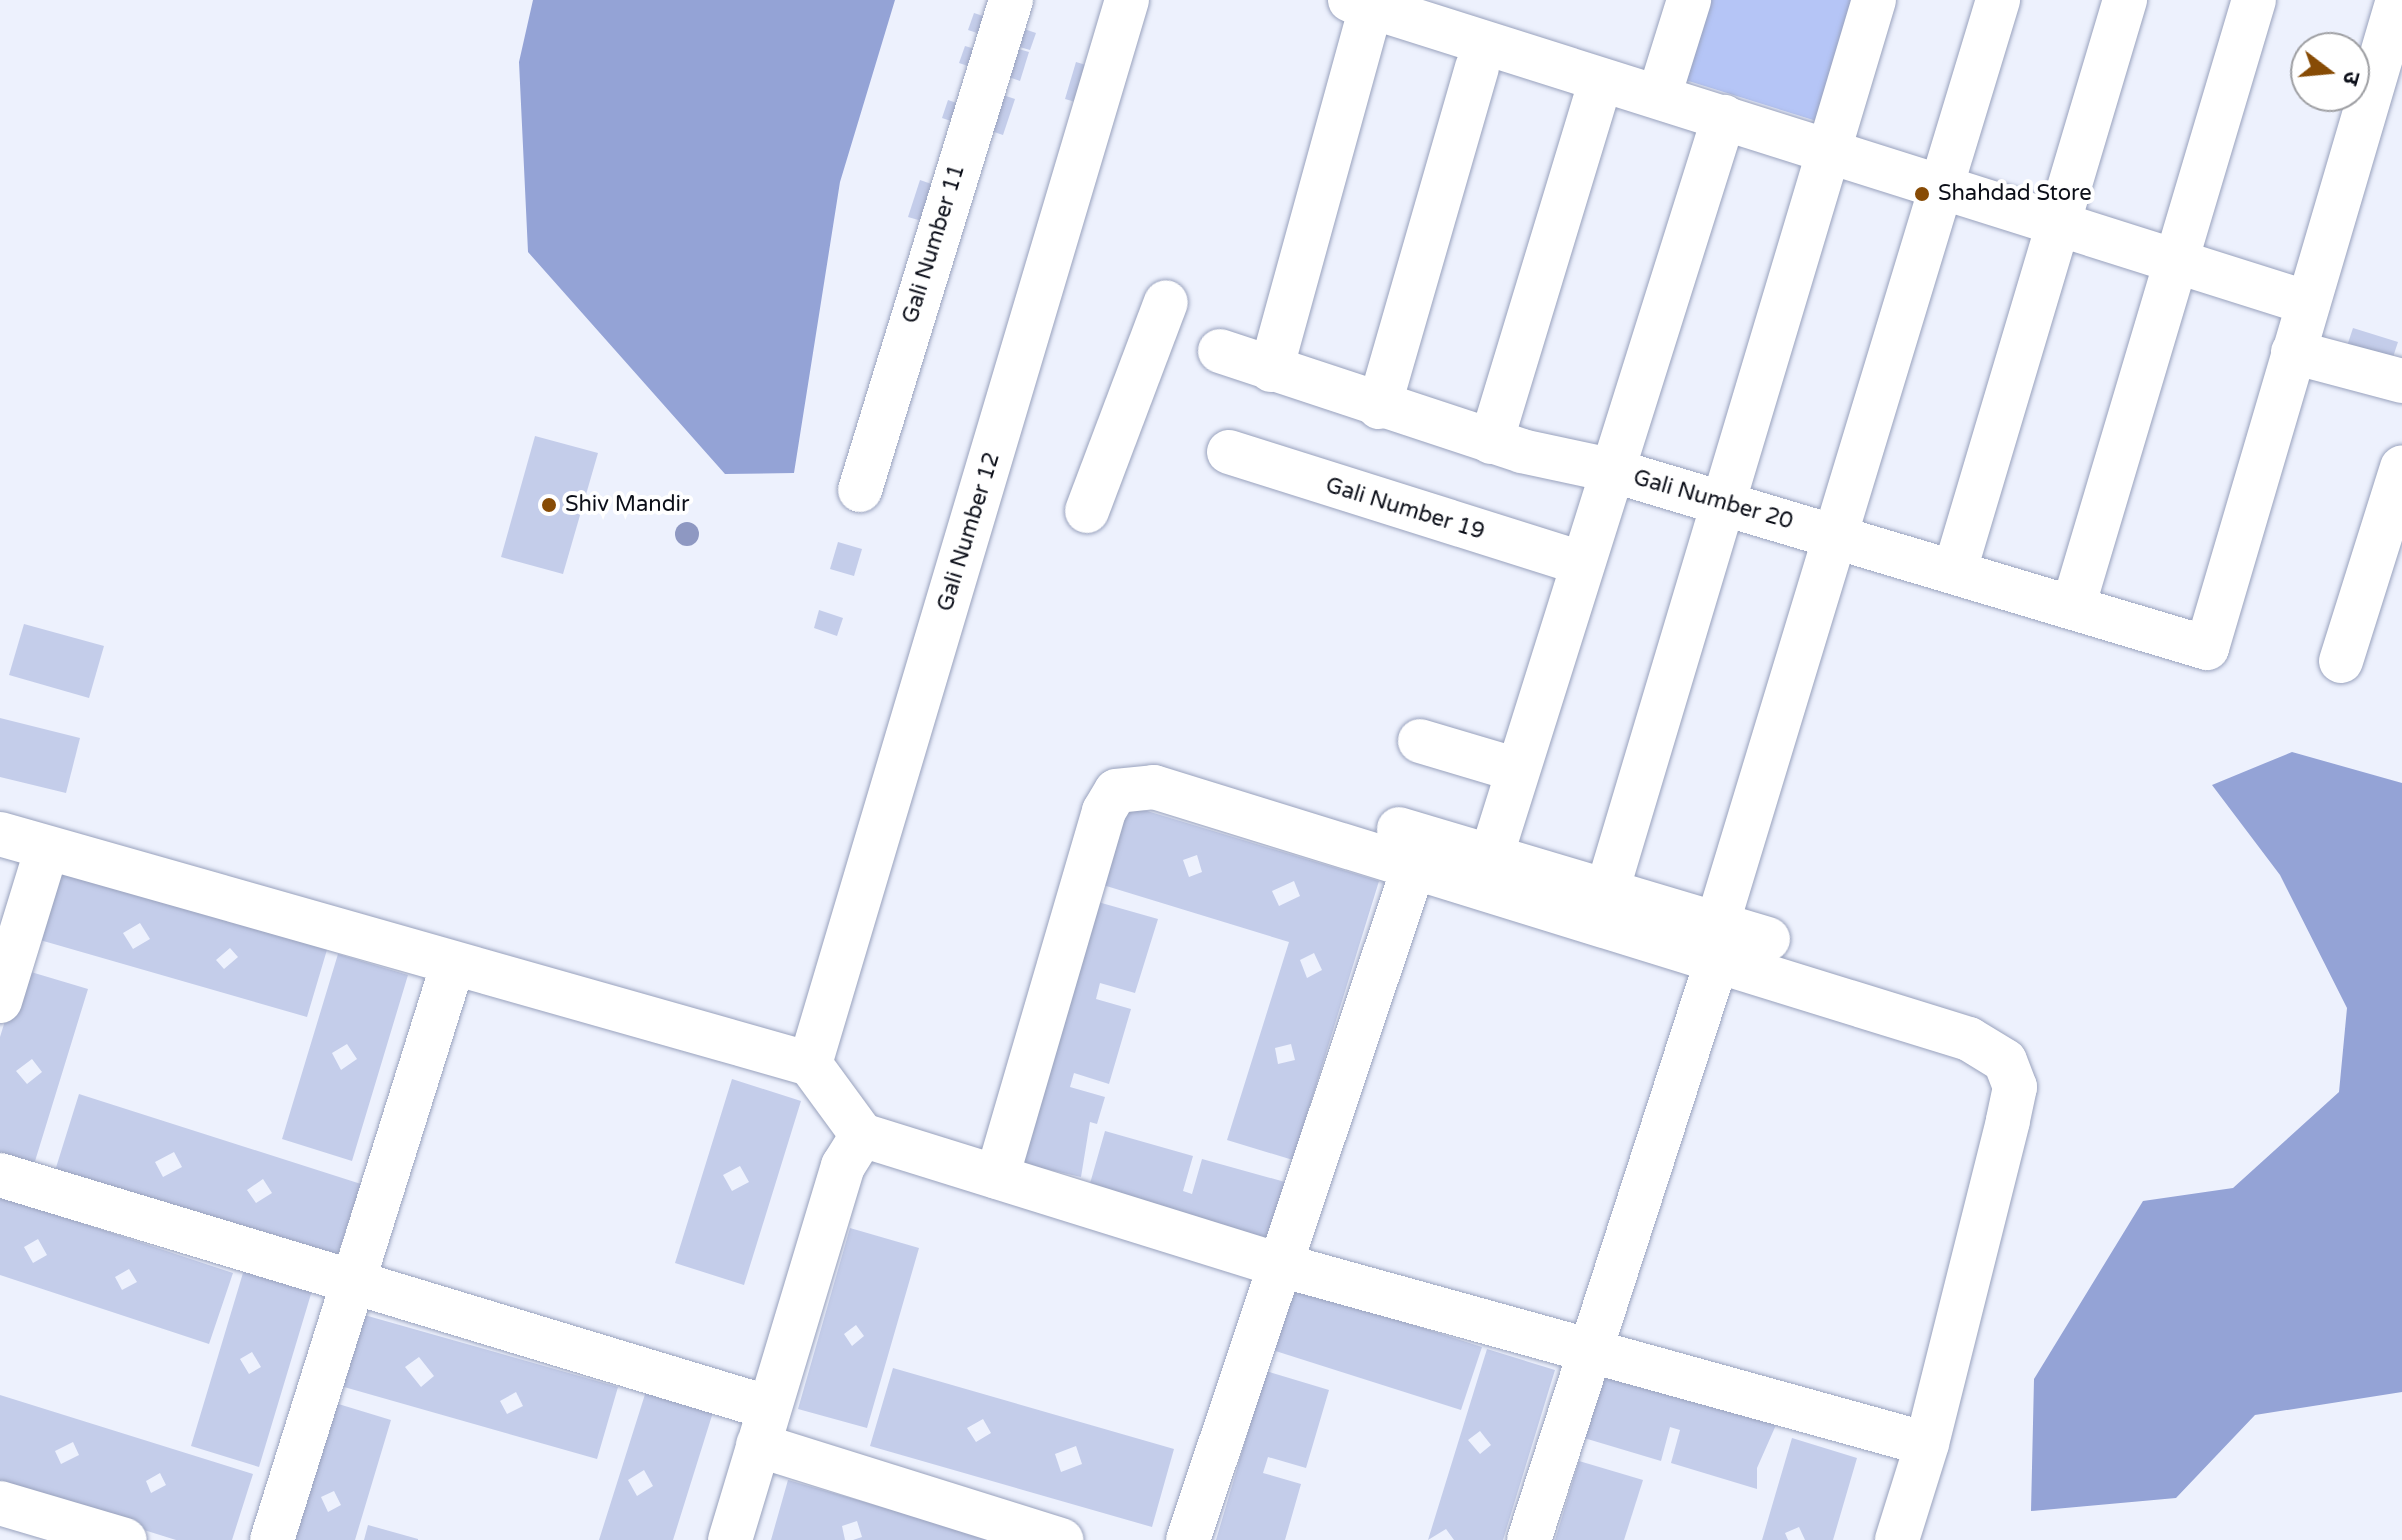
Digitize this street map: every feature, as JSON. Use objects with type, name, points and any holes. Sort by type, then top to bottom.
[{"type":"street","name":"Gali Number 11","points":[[860,490],[1011,0]]},
{"type":"street","name":"Gali Number 12","points":[[810,1064],[1127,0]]},
{"type":"street","points":[[1659,96],[1689,0]]},
{"type":"street","points":[[1607,891],[1874,0]]},
{"type":"street","points":[[1529,1540],[1717,944],[1940,186],[1998,0]]},
{"type":"street","points":[[1955,570],[2125,0]]},
{"type":"street","points":[[2073,607],[2254,0]]},
{"type":"street","points":[[1271,370],[1361,4],[2308,303]]},
{"type":"street","points":[[2396,27],[2293,352],[2402,381]]},
{"type":"street","points":[[1379,407],[1477,68]]},
{"type":"street","points":[[1491,442],[1596,97]]},
{"type":"street","points":[[1491,857],[1581,563],[1724,117]]},
{"type":"street","points":[[1087,511],[1166,302]]},
{"type":"street","name":"Gali Number 20","points":[[1220,351],[1379,407],[1491,442],[1611,470],[1955,570],[2207,648],[2293,352]]},
{"type":"street","name":"Gali Number 19","points":[[1229,452],[1581,563]]},
{"type":"street","points":[[2341,661],[2402,467]]},
{"type":"street","points":[[1420,741],[1517,770]]},
{"type":"street","points":[[997,1177],[1116,791],[1154,787],[1412,872],[1717,944],[1768,939]]},
{"type":"street","points":[[1399,829],[1607,891],[1717,944],[1969,1039],[2005,1061],[2015,1087],[2008,1121],[1927,1444],[1897,1540]]},
{"type":"street","points":[[0,834],[810,1064],[862,1135],[889,1137],[997,1177],[1277,1264],[1927,1444]]},
{"type":"street","points":[[0,1001],[47,848]]},
{"type":"street","points":[[1188,1540],[1277,1264],[1412,872]]},
{"type":"street","points":[[272,1540],[453,964]]},
{"type":"street","points":[[730,1540],[843,1166],[862,1135]]},
{"type":"street","points":[[0,1175],[352,1285],[764,1426],[1062,1540]]},
{"type":"street","points":[[0,1503],[71,1532],[125,1540]]},
{"type":"shaded area","points":[[533,0],[895,0],[840,182],[794,473],[725,474],[528,252],[519,62]]},
{"type":"shaded area","points":[[1703,0],[1861,0],[1823,123],[1679,78]]},
{"type":"shaded area","points":[[2292,752],[2402,783],[2402,1392],[2255,1415],[2176,1498],[2031,1511],[2034,1379],[2143,1201],[2233,1188],[2339,1092],[2347,1008],[2280,875],[2212,785]]},
{"type":"building","points":[[974,13],[998,21],[992,38],[968,30]]},
{"type":"building","points":[[1012,25],[1036,33],[1030,50],[1006,43]]},
{"type":"building","points":[[1005,45],[1029,52],[1020,81],[997,73]]},
{"type":"building","points":[[965,46],[989,53],[983,71],[959,63]]},
{"type":"building","points":[[1076,62],[1099,69],[1089,106],[1065,99]]},
{"type":"building","points":[[991,91],[1015,99],[1003,135],[979,127]]},
{"type":"building","points":[[948,100],[971,108],[966,126],[942,118]]},
{"type":"building","points":[[920,180],[943,188],[932,224],[908,217]]},
{"type":"building","points":[[2353,328],[2398,342],[2389,369],[2344,355]]},
{"type":"building","name":"Shiv Mandir","points":[[535,436],[598,453],[563,574],[501,557]]},
{"type":"building","points":[[838,542],[862,549],[854,576],[830,569]]},
{"type":"building","points":[[819,610],[843,618],[837,636],[814,628]]},
{"type":"building","points":[[24,624],[104,646],[89,698],[9,675]]},
{"type":"building","points":[[0,718],[80,738],[66,793],[0,777]]},
{"type":"building","points":[[1114,801],[1379,881],[1293,1160],[1227,1140],[1289,942],[1090,881]],"holes":[[[1197,855],[1202,872],[1189,877],[1183,860]],[[1294,881],[1300,896],[1279,906],[1272,891]],[[1314,953],[1322,970],[1307,978],[1300,960]],[[1291,1044],[1295,1060],[1278,1064],[1275,1048]]]},
{"type":"building","points":[[54,864],[329,943],[307,1017],[33,938]],"holes":[[[140,923],[150,939],[133,949],[123,933]],[[230,948],[238,957],[224,969],[216,960]]]},
{"type":"building","points":[[1091,900],[1158,919],[1135,993],[1100,983],[1096,999],[1131,1009],[1109,1084],[1074,1073],[1070,1087],[1105,1097],[1097,1124],[1090,1122],[1081,1177],[1014,1162]]},
{"type":"building","points":[[338,954],[408,975],[352,1161],[282,1139]],"holes":[[[347,1044],[357,1059],[341,1070],[332,1053]]]},
{"type":"building","points":[[21,969],[88,989],[32,1171],[0,1161],[0,1037]],"holes":[[[32,1059],[42,1072],[27,1084],[16,1071]]]},
{"type":"building","points":[[732,1079],[801,1101],[744,1285],[675,1263]],"holes":[[[740,1166],[749,1182],[732,1191],[723,1175]]]},
{"type":"building","points":[[79,1094],[361,1184],[335,1263],[54,1174]],"holes":[[[174,1152],[182,1167],[163,1177],[155,1162]],[[263,1179],[272,1193],[256,1203],[247,1190]]]},
{"type":"building","points":[[1105,1131],[1193,1156],[1183,1191],[1192,1194],[1202,1159],[1285,1182],[1267,1246],[1087,1194]]},
{"type":"building","points":[[0,1196],[233,1273],[209,1344],[0,1275]],"holes":[[[38,1239],[47,1255],[33,1263],[24,1247]],[[129,1269],[137,1282],[122,1290],[115,1277]]]},
{"type":"building","points":[[850,1228],[919,1248],[867,1428],[798,1409]],"holes":[[[856,1325],[864,1336],[852,1346],[844,1334]]]},
{"type":"building","points":[[246,1263],[314,1284],[259,1467],[191,1446]],"holes":[[[252,1352],[261,1367],[249,1374],[240,1359]]]},
{"type":"building","points":[[1286,1284],[1482,1347],[1461,1410],[1266,1348]]},
{"type":"building","points":[[336,1307],[618,1387],[597,1459],[316,1379]],"holes":[[[419,1357],[434,1376],[421,1387],[405,1367]],[[516,1392],[523,1406],[507,1414],[500,1401]]]},
{"type":"building","points":[[1487,1349],[1555,1370],[1503,1540],[1454,1540],[1446,1529],[1428,1540]],"holes":[[[1480,1431],[1491,1445],[1480,1454],[1468,1440]]]},
{"type":"building","points":[[893,1368],[1174,1449],[1152,1527],[870,1446]],"holes":[[[983,1419],[991,1433],[976,1442],[967,1428]],[[1076,1446],[1082,1464],[1061,1472],[1055,1454]]]},
{"type":"building","points":[[1266,1371],[1329,1390],[1306,1468],[1268,1457],[1263,1473],[1301,1484],[1285,1540],[1216,1540]]},
{"type":"building","points":[[1594,1371],[1776,1425],[1757,1468],[1757,1489],[1671,1463],[1680,1430],[1670,1427],[1661,1461],[1574,1435]]},
{"type":"building","points":[[647,1388],[714,1409],[673,1540],[599,1540]],"holes":[[[644,1470],[653,1486],[637,1496],[628,1480]]]},
{"type":"building","points":[[0,1395],[253,1474],[232,1540],[176,1540],[0,1485]],"holes":[[[73,1442],[79,1455],[61,1464],[55,1451]],[[160,1473],[166,1485],[151,1493],[146,1481]]]},
{"type":"building","points":[[322,1399],[391,1420],[355,1540],[280,1540]],"holes":[[[334,1491],[341,1505],[328,1512],[321,1497]]]},
{"type":"building","points":[[1792,1438],[1857,1458],[1833,1540],[1805,1540],[1799,1527],[1785,1533],[1788,1540],[1762,1540]]},
{"type":"building","points":[[1579,1461],[1643,1480],[1624,1540],[1555,1540]]},
{"type":"building","points":[[788,1480],[993,1540],[853,1540],[862,1537],[857,1521],[842,1526],[845,1540],[771,1540]]},
{"type":"building","points":[[368,1525],[418,1539],[418,1540],[364,1540]]},
{"type":"place","name":"Shahdad Store","points":[[1922,194]]},
{"type":"place","name":"Shiv Mandir","points":[[549,505]]}]
